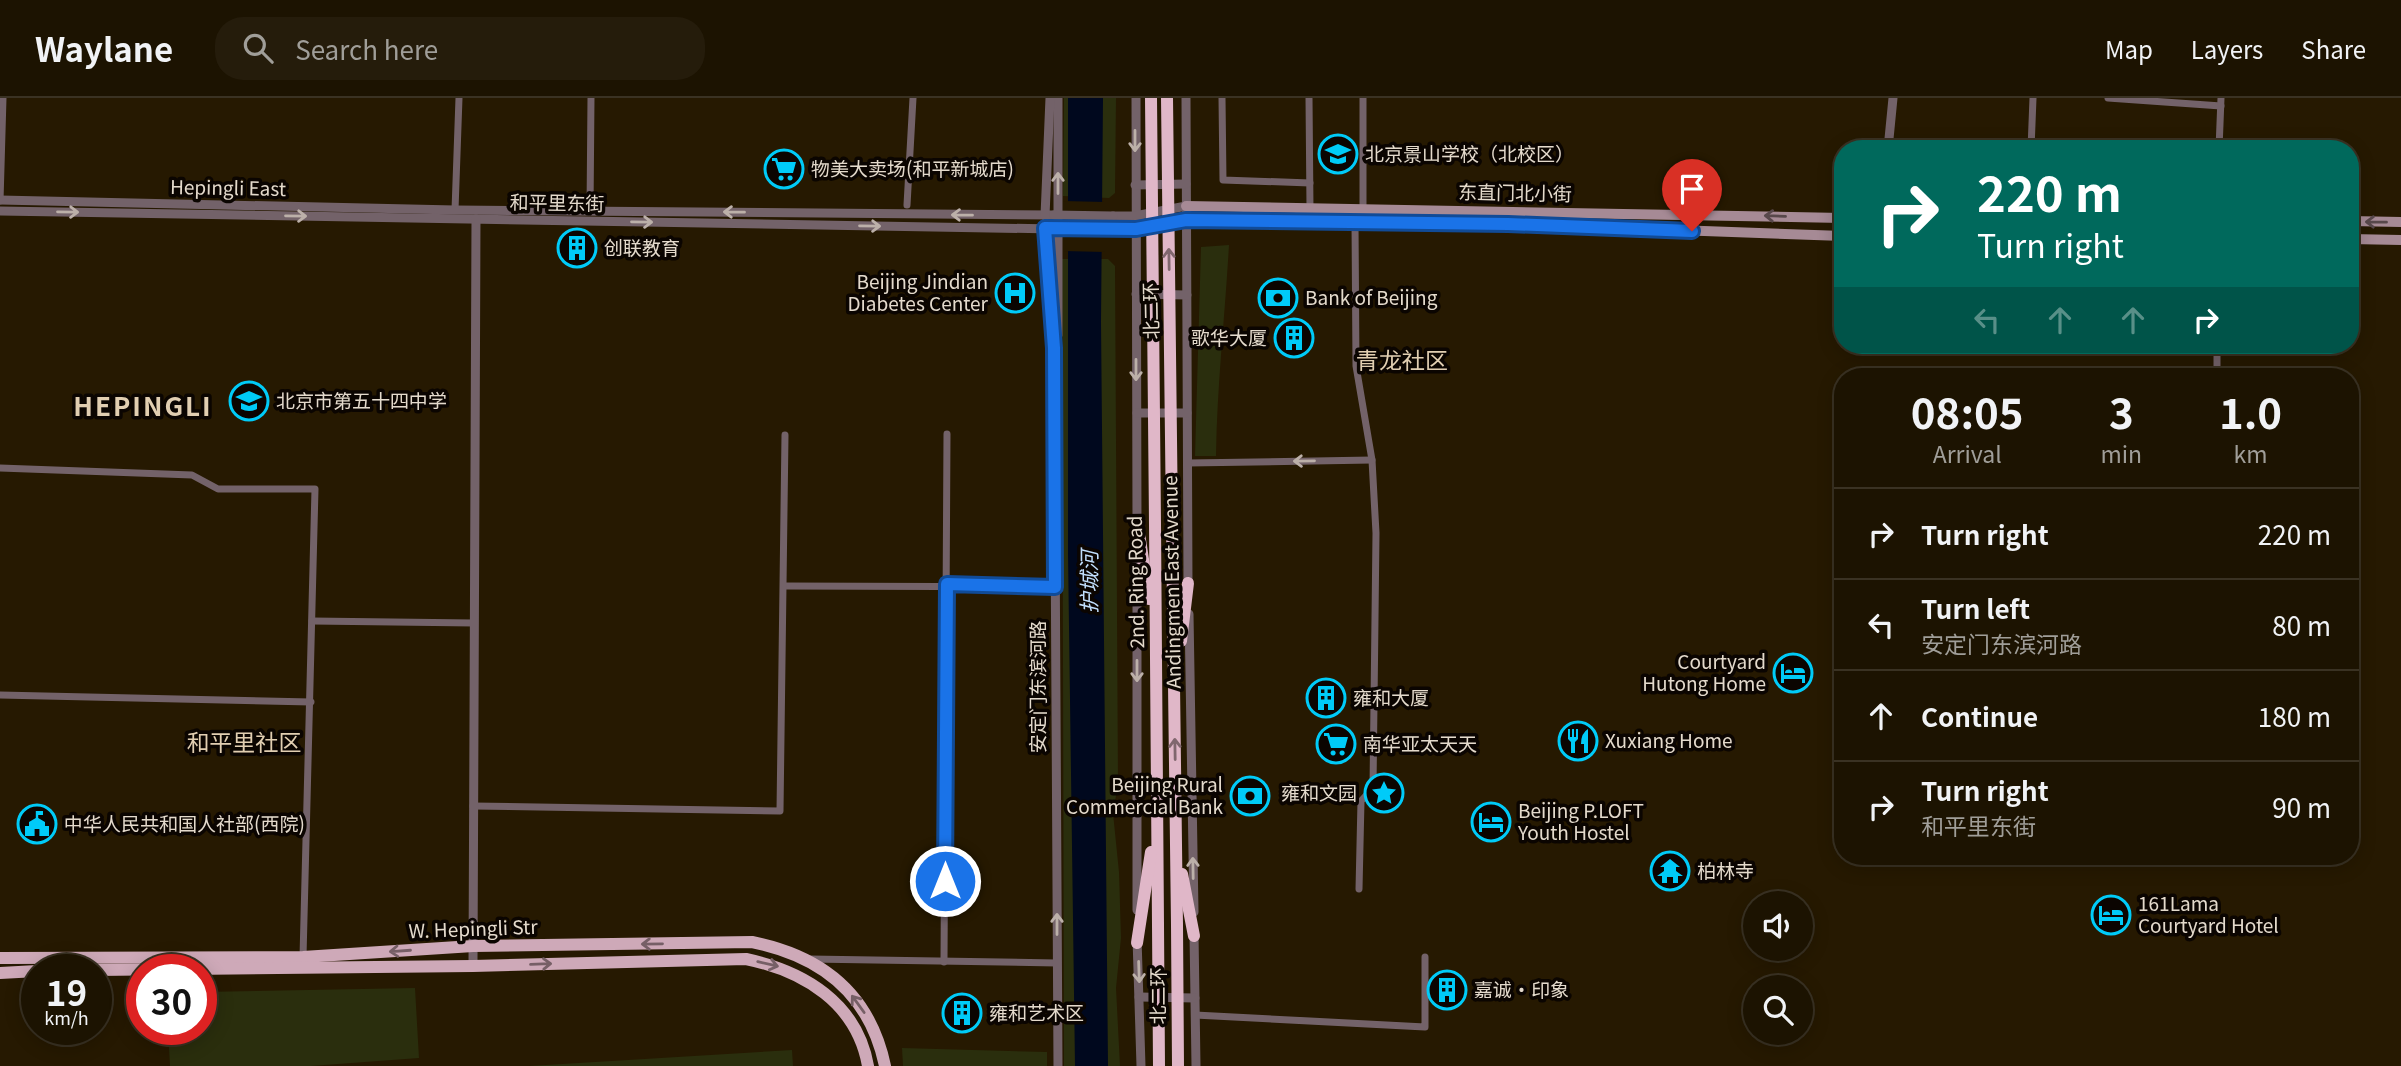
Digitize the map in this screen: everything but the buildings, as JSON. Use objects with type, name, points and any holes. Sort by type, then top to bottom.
[{"type":"highway","name":"2nd. Ring Road","points":[[1151,98],[1159,1066]]},
{"type":"highway","name":"北二环","points":[[1167,98],[1172,523]]},
{"type":"highway","points":[[1137,520],[1156,647]]},
{"type":"highway","name":"2nd. Ring Road","points":[[1172,523],[1177,925]]},
{"type":"highway","points":[[1175,690],[1188,583]]},
{"type":"highway","points":[[1138,943],[1157,817]]},
{"type":"highway","points":[[1176,842],[1194,936]]},
{"type":"highway","name":"北二环","points":[[1177,925],[1178,1066]]},
{"type":"main road","name":"东直门北小街","points":[[1186,206],[1834,218]]},
{"type":"main road","points":[[1186,220],[1508,224],[1834,236]]},
{"type":"main road","points":[[2359,221],[2401,222]]},
{"type":"main road","points":[[2359,239],[2401,240]]},
{"type":"main road","name":"W. Hepingli Str","points":[[0,958],[303,957],[473,946],[752,942],[780,948],[835,975],[862,1007],[881,1046],[885,1066]]},
{"type":"main road","name":"W. Hepingli Str","points":[[112,970],[473,966],[746,959],[778,966],[806,979],[836,1001],[853,1025],[868,1066]]},
{"type":"main road","points":[[0,973],[21,972]]},
{"type":"street","points":[[0,201],[3,98]]},
{"type":"street","points":[[459,98],[454,210],[476,219],[473,966]]},
{"type":"street","points":[[590,211],[591,98]]},
{"type":"street","points":[[907,205],[913,98]]},
{"type":"street","points":[[1050,98],[1050,216]]},
{"type":"street","name":"安定门东滨河路","points":[[1058,98],[1058,335],[1054,348],[1058,1066]]},
{"type":"street","name":"Andingmen East Avenue","points":[[1136,98],[1138,943],[1141,1066]]},
{"type":"street","name":"Andingmen East Avenue","points":[[1186,98],[1188,583],[1196,1066]]},
{"type":"street","points":[[1222,98],[1223,180],[1310,183]]},
{"type":"street","points":[[1309,98],[1310,208]]},
{"type":"street","points":[[1363,98],[1363,208]]},
{"type":"street","points":[[1889,140],[1893,98]]},
{"type":"street","points":[[2031,140],[2032,98]]},
{"type":"street","points":[[2108,98],[2221,102],[2219,140]]},
{"type":"street","points":[[1135,185],[1186,184]]},
{"type":"street","name":"Hepingli East","points":[[0,201],[454,210]]},
{"type":"street","name":"和平里东街","points":[[454,210],[1136,216],[1186,206]]},
{"type":"street","name":"和平里东街","points":[[0,211],[1050,229],[1136,229],[1186,220]]},
{"type":"street","points":[[1508,211],[1508,224]]},
{"type":"street","points":[[1355,222],[1356,366],[1372,460],[1376,533],[1373,788],[1360,801],[1359,889]]},
{"type":"street","points":[[1050,229],[1054,348]]},
{"type":"street","points":[[1136,295],[1187,295]]},
{"type":"street","points":[[1137,413],[1187,412]]},
{"type":"street","points":[[944,961],[947,434]]},
{"type":"street","points":[[473,806],[780,811],[785,435]]},
{"type":"street","points":[[1188,463],[1372,460]]},
{"type":"street","points":[[0,468],[192,475],[218,489],[315,489],[303,957]]},
{"type":"street","points":[[784,586],[947,584],[1055,587]]},
{"type":"street","points":[[312,621],[474,623]]},
{"type":"street","points":[[0,695],[311,702]]},
{"type":"street","points":[[1195,1015],[1425,1027],[1425,957]]},
{"type":"street","points":[[807,959],[1057,963]]},
{"type":"street","points":[[1139,997],[1195,998]]},
{"type":"green space","points":[[1064,98],[1116,98],[1115,193],[1109,198],[1063,196]]},
{"type":"green space","points":[[1229,245],[1216,456],[1195,456],[1201,247]]},
{"type":"green space","points":[[1062,259],[1108,259],[1115,266],[1118,784],[1113,813],[1119,872],[1121,938],[1116,988],[1120,1066],[1064,1066]]},
{"type":"green space","points":[[415,988],[419,1058],[311,1066],[170,1066],[169,1045],[217,1045],[217,992]]},
{"type":"green space","points":[[902,1048],[1047,1052],[1047,1066],[903,1066]]},
{"type":"green space","points":[[792,1050],[793,1066],[529,1066]]},
{"type":"water","name":"护城河","points":[[1068,98],[1103,98],[1101,322],[1108,1066],[1075,1066],[1068,553]]},
{"type":"pier","points":[[1063,201],[1105,202],[1105,252],[1063,251]]},
{"type":"place","name":"北京景山学校（北校区）","points":[[1338,154]]},
{"type":"place","name":"物美大卖场(和平新城店)","points":[[784,169]]},
{"type":"place","name":"创联教育","points":[[577,248]]},
{"type":"place","name":"Beijing Jindian Diabetes Center","points":[[1015,293]]},
{"type":"place","name":"Bank of Beijing","points":[[1278,298]]},
{"type":"place","name":"歌华大厦","points":[[1294,338]]},
{"type":"place","name":"北京市第五十四中学","points":[[249,401]]},
{"type":"place","name":"Courtyard Hutong Home","points":[[1793,673]]},
{"type":"place","name":"雍和大厦","points":[[1326,698]]},
{"type":"place","name":"Xuxiang Home","points":[[1578,741]]},
{"type":"place","name":"南华亚太天天","points":[[1336,744]]},
{"type":"place","name":"雍和文园","points":[[1384,793]]},
{"type":"place","name":"Beijing Rural Commercial Bank","points":[[1250,796]]},
{"type":"place","name":"Beijing P.LOFT Youth Hostel","points":[[1491,822]]},
{"type":"place","name":"中华人民共和国人社部(西院)","points":[[37,824]]},
{"type":"place","name":"柏林寺","points":[[1670,871]]},
{"type":"place","name":"161Lama Courtyard Hotel","points":[[2111,915]]},
{"type":"place","name":"嘉诚·印象","points":[[1447,990]]},
{"type":"place","name":"雍和艺术区","points":[[962,1013]]},
{"type":"district","name":"青龙社区","points":[[1402,361]]},
{"type":"district","name":"HEPINGLI","points":[[143,407]]},
{"type":"district","name":"和平里社区","points":[[244,743]]},
{"type":"route","points":[[945,881],[947,584],[1055,587],[1054,348],[1045,228],[1136,229],[1186,220],[1508,224],[1692,231]]}]
